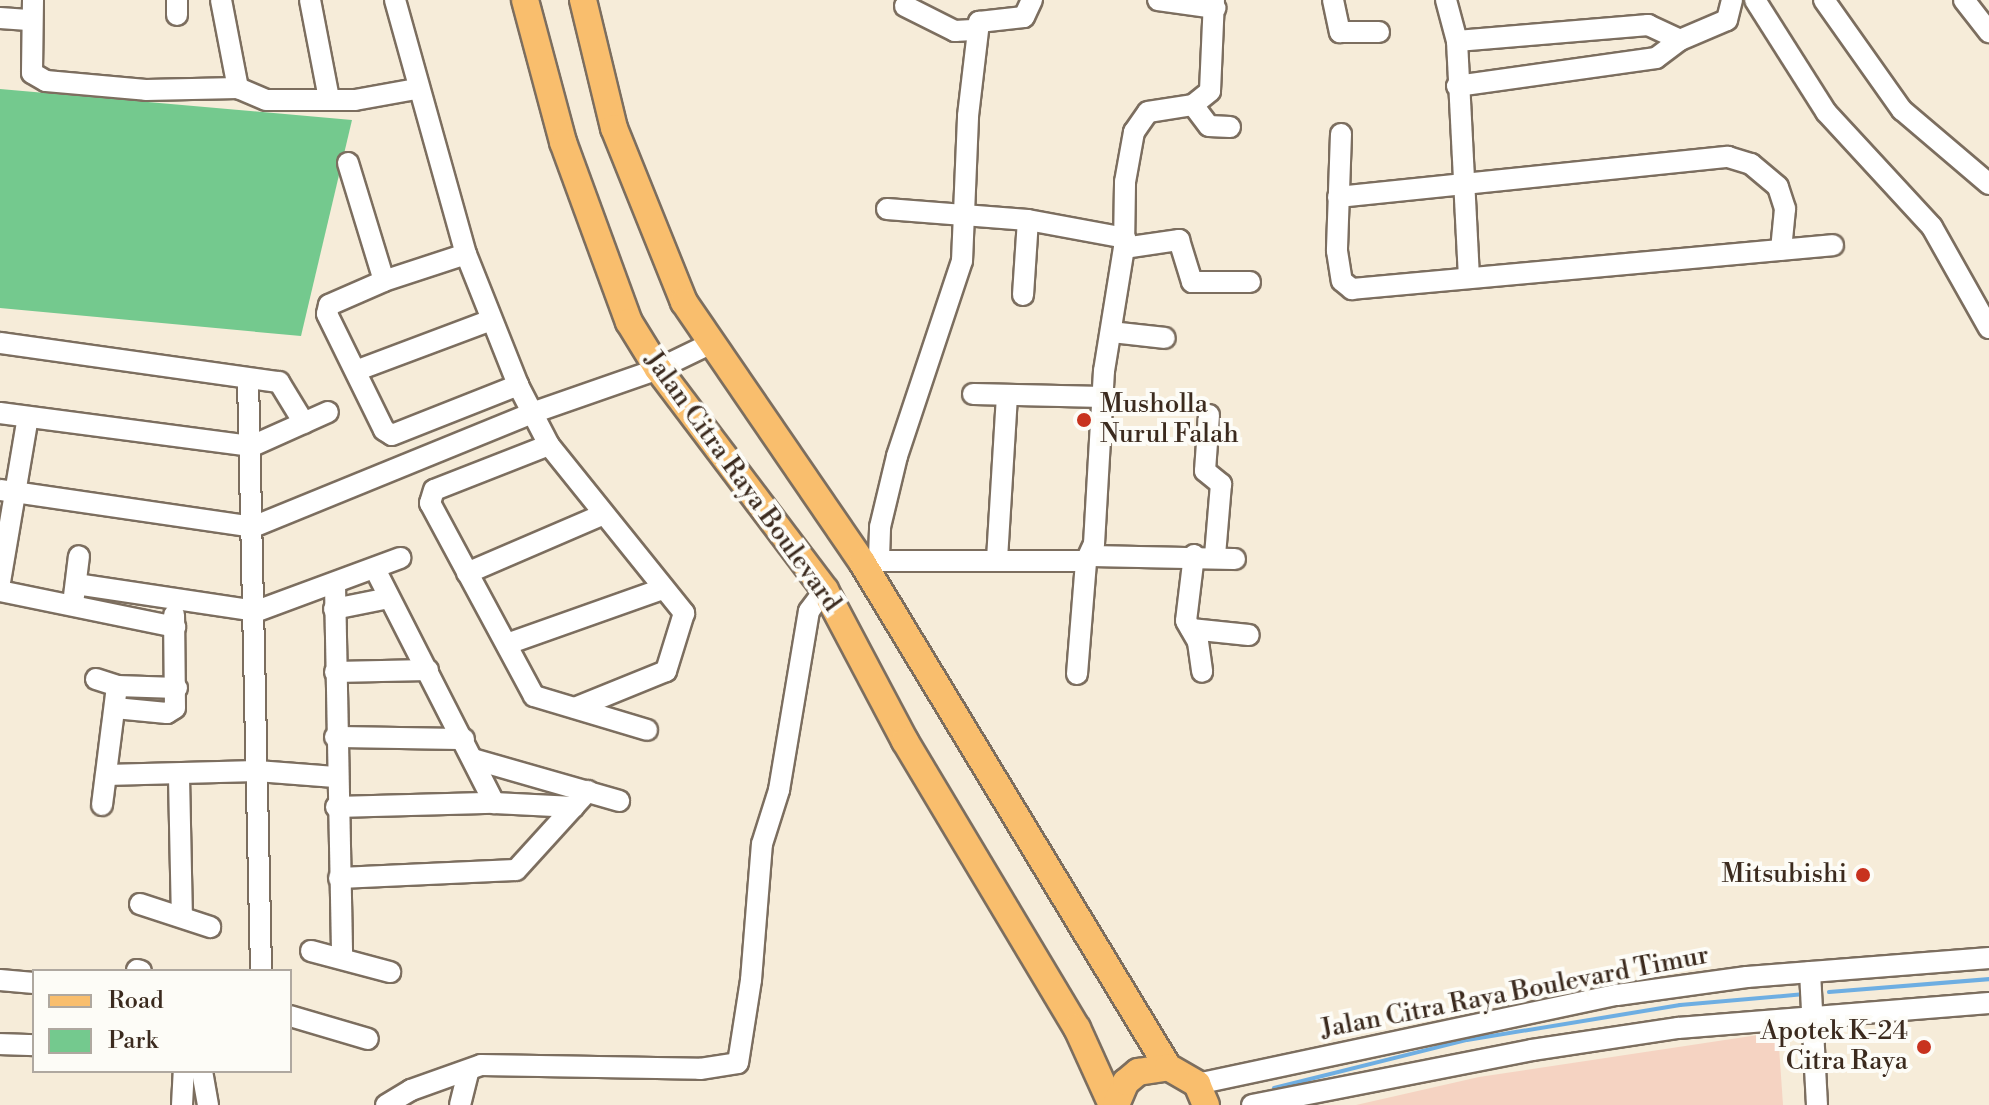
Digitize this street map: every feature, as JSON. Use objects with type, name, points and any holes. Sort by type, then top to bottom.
[{"type":"main road","name":"Jalan Citra Raya Boulevard","points":[[525,0],[588,217],[629,322],[658,369],[825,590],[905,741],[1077,1028],[1114,1105]]},
{"type":"main road","name":"Jalan Citra Raya Boulevard","points":[[583,0],[614,128],[634,184],[661,253],[710,344],[870,560],[1168,1067]]},
{"type":"main road","points":[[1114,1105],[1126,1082],[1138,1072],[1168,1067],[1202,1094]]},
{"type":"street","points":[[221,0],[238,88]]},
{"type":"street","points":[[310,0],[329,99]]},
{"type":"street","points":[[395,0],[416,89],[466,254],[518,385],[549,445],[684,613],[666,671],[575,708]]},
{"type":"street","points":[[1032,0],[1024,17],[984,19],[977,30],[962,261],[893,470],[870,560],[1215,557]]},
{"type":"street","points":[[1077,674],[1111,332],[1124,243],[1125,182],[1139,119],[1148,112],[1193,105],[1210,91],[1214,4],[1158,0]]},
{"type":"street","points":[[1333,0],[1340,32],[1379,32]]},
{"type":"street","points":[[1446,0],[1457,41],[1469,278]]},
{"type":"street","points":[[1457,86],[1642,62],[1680,40],[1727,20],[1732,0]]},
{"type":"street","points":[[1755,0],[1826,112],[1932,227],[1989,328]]},
{"type":"street","points":[[1824,0],[1902,110],[1989,184]]},
{"type":"street","points":[[1964,0],[1989,32]]},
{"type":"street","points":[[905,6],[955,31],[977,30]]},
{"type":"street","points":[[0,18],[32,10],[32,73],[37,78],[146,90],[238,88],[258,99],[371,99],[416,89]]},
{"type":"street","points":[[1457,41],[1648,25],[1680,40]]},
{"type":"street","points":[[1193,105],[1209,126],[1230,127]]},
{"type":"street","points":[[1341,134],[1337,251],[1347,286],[1833,245]]},
{"type":"street","points":[[1338,197],[1740,159],[1772,179],[1783,195],[1781,250]]},
{"type":"street","points":[[348,163],[384,281]]},
{"type":"street","points":[[887,209],[963,212],[1028,220],[1124,243],[1179,240],[1192,282],[1250,282]]},
{"type":"street","points":[[1023,295],[1028,220]]},
{"type":"street","points":[[466,254],[384,281],[326,309],[358,370],[384,430],[392,435],[518,385]]},
{"type":"street","points":[[358,370],[491,320]]},
{"type":"street","points":[[1111,332],[1165,338]]},
{"type":"street","points":[[0,343],[282,383],[304,423]]},
{"type":"street","points":[[8,491],[253,527],[532,413],[658,369],[710,344]]},
{"type":"street","points":[[248,379],[257,611],[261,969]]},
{"type":"street","points":[[973,394],[1104,397]]},
{"type":"street","points":[[997,559],[1007,396]]},
{"type":"street","points":[[0,413],[252,446],[328,412]]},
{"type":"street","points":[[1202,672],[1200,648],[1186,621],[1215,557],[1221,484],[1205,471],[1209,415]]},
{"type":"street","points":[[0,582],[8,491],[28,417]]},
{"type":"street","points":[[549,445],[430,492],[430,503],[534,696],[647,730]]},
{"type":"street","points":[[467,573],[604,514]]},
{"type":"street","points":[[73,605],[79,556]]},
{"type":"street","points":[[76,584],[257,611],[335,585],[400,558]]},
{"type":"street","points":[[375,569],[494,803]]},
{"type":"street","points":[[335,585],[335,777],[342,958]]},
{"type":"street","points":[[507,644],[662,589]]},
{"type":"street","points":[[386,1105],[421,1086],[481,1065],[700,1069],[738,1063],[751,980],[762,844],[779,790],[809,611],[825,590]]},
{"type":"street","points":[[0,591],[175,627]]},
{"type":"street","points":[[334,609],[389,598]]},
{"type":"street","points":[[115,708],[171,712],[177,688],[174,600]]},
{"type":"street","points":[[1191,629],[1249,635]]},
{"type":"street","points":[[335,672],[428,670]]},
{"type":"street","points":[[96,679],[117,686],[177,688]]},
{"type":"street","points":[[102,805],[117,686]]},
{"type":"street","points":[[335,737],[464,739]]},
{"type":"street","points":[[473,759],[581,799]]},
{"type":"street","points":[[106,775],[179,777],[257,771],[335,777]]},
{"type":"street","points":[[179,777],[182,917]]},
{"type":"street","points":[[336,807],[581,799],[619,801]]},
{"type":"street","points":[[339,878],[516,870],[581,799]]},
{"type":"street","points":[[140,904],[210,927]]},
{"type":"street","points":[[311,951],[390,972]]},
{"type":"street","name":"Jalan Citra Raya Boulevard Timur","points":[[1252,1105],[1989,958]]},
{"type":"street","points":[[0,980],[32,983]]},
{"type":"street","points":[[1812,992],[1817,1105]]},
{"type":"street","name":"Jalan Citra Raya Boulevard Timur","points":[[1202,1094],[1617,995],[1812,992],[1989,1003]]},
{"type":"street","points":[[292,1017],[368,1039]]},
{"type":"street","points":[[0,1044],[32,1045]]},
{"type":"street","points":[[460,1105],[468,1072]]},
{"type":"street","points":[[182,1105],[184,1073]]},
{"type":"street","points":[[202,1073],[208,1105]]},
{"type":"shaded area","points":[[1778,1032],[1783,1105],[1356,1105],[1479,1077]]},
{"type":"green space","points":[[0,89],[352,120],[301,336],[0,308]]},
{"type":"waterway","points":[[1829,992],[1989,979]]},
{"type":"waterway","points":[[1274,1088],[1467,1040],[1680,1005],[1805,994]]},
{"type":"place","name":"Musholla Nurul Falah","points":[[1084,420]]},
{"type":"place","name":"Mitsubishi","points":[[1863,875]]},
{"type":"place","name":"Apotek K-24 Citra Raya","points":[[1924,1047]]}]
